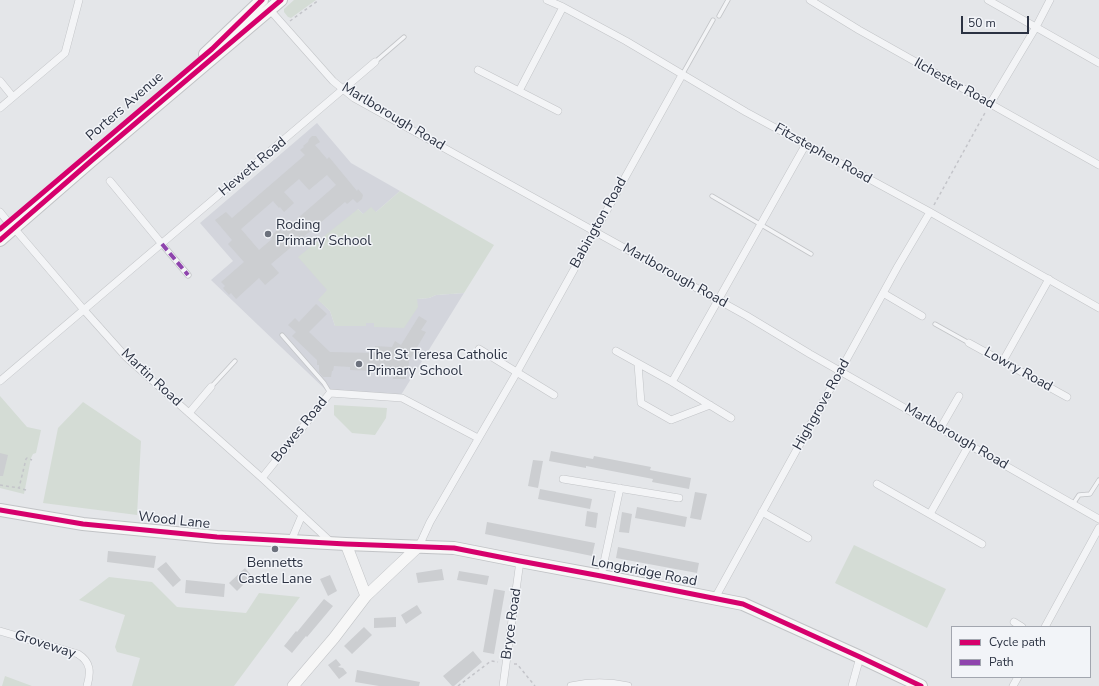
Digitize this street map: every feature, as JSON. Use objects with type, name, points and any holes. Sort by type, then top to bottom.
[{"type":"main road","name":"Porters Avenue","points":[[0,240],[7,226],[212,48],[262,0]]},
{"type":"main road","name":"Porters Avenue","points":[[7,226],[91,161],[281,0]]},
{"type":"main road","name":"Wood Lane","points":[[0,510],[83,524],[217,537],[346,544]]},
{"type":"main road","name":"Longbridge Road","points":[[346,544],[454,548],[743,604],[921,686]]},
{"type":"main road","points":[[346,544],[366,596]]},
{"type":"main road","points":[[293,686],[334,638],[366,596],[419,546]]},
{"type":"street","points":[[0,108],[65,53],[79,0]]},
{"type":"street","name":"Fitzstephen Road","points":[[547,0],[626,41],[682,75],[930,212],[1099,308]]},
{"type":"street","name":"Ilchester Road","points":[[810,0],[859,30],[1099,165]]},
{"type":"street","points":[[988,0],[1099,63]]},
{"type":"street","points":[[990,104],[1036,27],[1050,0]]},
{"type":"street","points":[[519,91],[563,7]]},
{"type":"street","name":"Marlborough Road","points":[[270,10],[333,81],[343,90],[360,101],[719,300],[940,429],[1099,519]]},
{"type":"street","name":"Hewett Road","points":[[0,381],[375,62]]},
{"type":"street","points":[[478,70],[558,111]]},
{"type":"street","name":"Babington Road","points":[[419,546],[430,522],[517,372],[682,75]]},
{"type":"street","points":[[0,81],[13,97]]},
{"type":"street","points":[[672,382],[806,144]]},
{"type":"street","points":[[110,181],[188,275]]},
{"type":"street","name":"Martin Road","points":[[0,212],[7,226],[126,357],[262,478],[332,543]]},
{"type":"street","name":"Highgrove Road","points":[[715,598],[883,293],[930,212]]},
{"type":"street","points":[[1003,361],[1048,279]]},
{"type":"street","points":[[883,293],[922,316]]},
{"type":"street","name":"Lowry Road","points":[[968,343],[1067,397]]},
{"type":"street","points":[[480,349],[554,395]]},
{"type":"street","points":[[616,352],[672,382],[731,418]]},
{"type":"street","points":[[638,364],[641,403],[671,420],[710,405]]},
{"type":"street","points":[[189,413],[211,388]]},
{"type":"street","name":"Bowes Road","points":[[262,478],[330,393],[402,398],[478,438]]},
{"type":"street","points":[[940,429],[958,396]]},
{"type":"street","points":[[930,514],[968,445]]},
{"type":"street","points":[[563,479],[679,498]]},
{"type":"street","points":[[877,484],[982,544]]},
{"type":"street","points":[[601,576],[620,488]]},
{"type":"street","points":[[762,512],[808,538]]},
{"type":"street","points":[[291,541],[302,515]]},
{"type":"street","points":[[1046,626],[1099,528]]},
{"type":"street","name":"Bryce Road","points":[[503,686],[520,561]]},
{"type":"street","points":[[1014,622],[1020,626]]},
{"type":"street","name":"Groveway","points":[[0,631],[78,654],[84,658],[90,672],[87,686]]},
{"type":"street","points":[[852,686],[860,657]]},
{"type":"street","points":[[571,686],[595,683],[628,686]]},
{"type":"lane","points":[[719,16],[728,0]]},
{"type":"lane","points":[[682,75],[713,20]]},
{"type":"lane","points":[[375,62],[404,37]]},
{"type":"lane","points":[[712,196],[811,254]]},
{"type":"lane","points":[[935,324],[968,343]]},
{"type":"lane","points":[[282,335],[324,383],[330,393]]},
{"type":"lane","points":[[211,388],[234,361]]},
{"type":"lane","points":[[1073,504],[1079,494],[1090,494],[1099,480]]},
{"type":"path","points":[[289,22],[319,0]]},
{"type":"path","points":[[938,197],[985,113]]},
{"type":"path","points":[[19,488],[26,459],[32,460]]},
{"type":"path","points":[[0,485],[26,490]]},
{"type":"shaded area","points":[[294,0],[316,0],[291,18],[284,12],[284,9]]},
{"type":"shaded area","points":[[317,123],[351,163],[400,191],[376,212],[363,214],[358,209],[327,291],[319,300],[330,311],[335,326],[366,326],[366,323],[374,323],[374,327],[417,299],[429,298],[436,295],[464,293],[401,395],[329,393],[211,280],[233,261],[200,223]]},
{"type":"shaded area","points":[[400,191],[494,245],[464,293],[436,295],[429,298],[417,299],[418,307],[404,328],[374,327],[374,323],[366,323],[366,326],[335,326],[330,311],[318,300],[327,290],[298,257],[358,209],[363,214],[371,207],[376,212]]},
{"type":"shaded area","points":[[0,396],[27,427],[41,430],[36,453],[33,454],[31,458],[24,494],[0,488]]},
{"type":"shaded area","points":[[83,402],[141,441],[137,515],[43,503],[58,428]]},
{"type":"shaded area","points":[[334,405],[387,408],[386,418],[375,435],[352,433],[334,415]]},
{"type":"shaded area","points":[[854,545],[946,589],[927,628],[835,583]]},
{"type":"shaded area","points":[[109,577],[152,582],[177,607],[246,613],[259,593],[300,597],[234,686],[132,686],[140,658],[117,652],[115,647],[125,615],[79,600]]},
{"type":"shaded area","points":[[5,676],[32,686],[2,686]]},
{"type":"building","points":[[312,136],[316,136],[320,142],[315,145],[327,159],[329,157],[357,191],[358,189],[363,195],[362,199],[357,203],[353,199],[347,204],[345,202],[271,264],[279,273],[265,285],[259,278],[236,299],[231,293],[229,295],[223,288],[225,286],[221,282],[244,262],[228,244],[232,240],[215,220],[226,212],[232,218],[305,155],[300,150]],"holes":[[[327,175],[336,185],[282,232],[279,228],[270,237],[272,239],[259,250],[241,229],[273,201],[284,212],[294,203],[284,192],[299,179],[309,190]]]},
{"type":"building","points":[[316,304],[327,314],[309,332],[330,352],[375,353],[375,346],[392,347],[395,341],[401,345],[419,316],[427,321],[421,330],[426,332],[409,361],[406,379],[393,379],[393,369],[375,368],[375,371],[350,370],[350,367],[334,366],[331,377],[323,377],[319,372],[317,360],[292,336],[296,332],[288,325],[295,318],[299,322]]},
{"type":"building","points":[[551,451],[593,459],[594,456],[651,467],[650,470],[691,478],[689,489],[652,482],[653,479],[586,466],[586,468],[549,461]]},
{"type":"building","points":[[0,453],[8,455],[3,476],[0,476]]},
{"type":"building","points":[[533,460],[543,461],[538,488],[528,486]]},
{"type":"building","points":[[540,489],[592,499],[590,509],[538,499]]},
{"type":"building","points":[[695,492],[707,494],[701,520],[690,518]]},
{"type":"building","points":[[637,507],[687,517],[685,527],[635,518]]},
{"type":"building","points":[[587,511],[598,513],[596,528],[585,526]]},
{"type":"building","points":[[622,512],[632,514],[629,533],[619,532]]},
{"type":"building","points":[[487,522],[595,543],[592,556],[485,534]]},
{"type":"building","points":[[618,547],[699,563],[697,573],[616,558]]},
{"type":"building","points":[[108,551],[156,556],[154,568],[107,562]]},
{"type":"building","points":[[166,562],[181,580],[173,587],[157,569]]},
{"type":"building","points":[[245,568],[252,576],[237,591],[229,583]]},
{"type":"building","points":[[442,569],[444,580],[418,583],[416,573]]},
{"type":"building","points":[[459,571],[489,576],[487,585],[457,580]]},
{"type":"building","points":[[330,575],[337,591],[328,596],[320,579]]},
{"type":"building","points":[[186,580],[225,584],[224,597],[185,593]]},
{"type":"building","points":[[494,589],[505,591],[494,654],[483,652]]},
{"type":"building","points":[[324,599],[333,606],[292,653],[284,646]]},
{"type":"building","points":[[417,605],[422,613],[406,624],[401,615]]},
{"type":"building","points":[[396,617],[396,627],[374,628],[374,618]]},
{"type":"building","points":[[364,627],[372,635],[352,654],[344,646]]},
{"type":"building","points":[[473,651],[482,662],[454,686],[452,686],[443,676]]},
{"type":"building","points":[[336,659],[341,665],[338,667],[343,668],[347,673],[339,679],[328,665]]},
{"type":"building","points":[[357,670],[420,682],[419,686],[379,686],[355,682]]},
{"type":"marked path","points":[[162,244],[188,275]]},
{"type":"cycle path","points":[[0,229],[212,49],[262,0]]},
{"type":"cycle path","points":[[0,240],[281,0]]},
{"type":"cycle path","points":[[0,510],[83,524],[217,537],[454,548],[601,576],[743,604],[921,686]]},
{"type":"place","name":"Roding Primary School","points":[[268,234]]},
{"type":"place","name":"The St Teresa Catholic Primary School","points":[[359,364]]},
{"type":"place","name":"Bennetts Castle Lane","points":[[275,549]]}]
